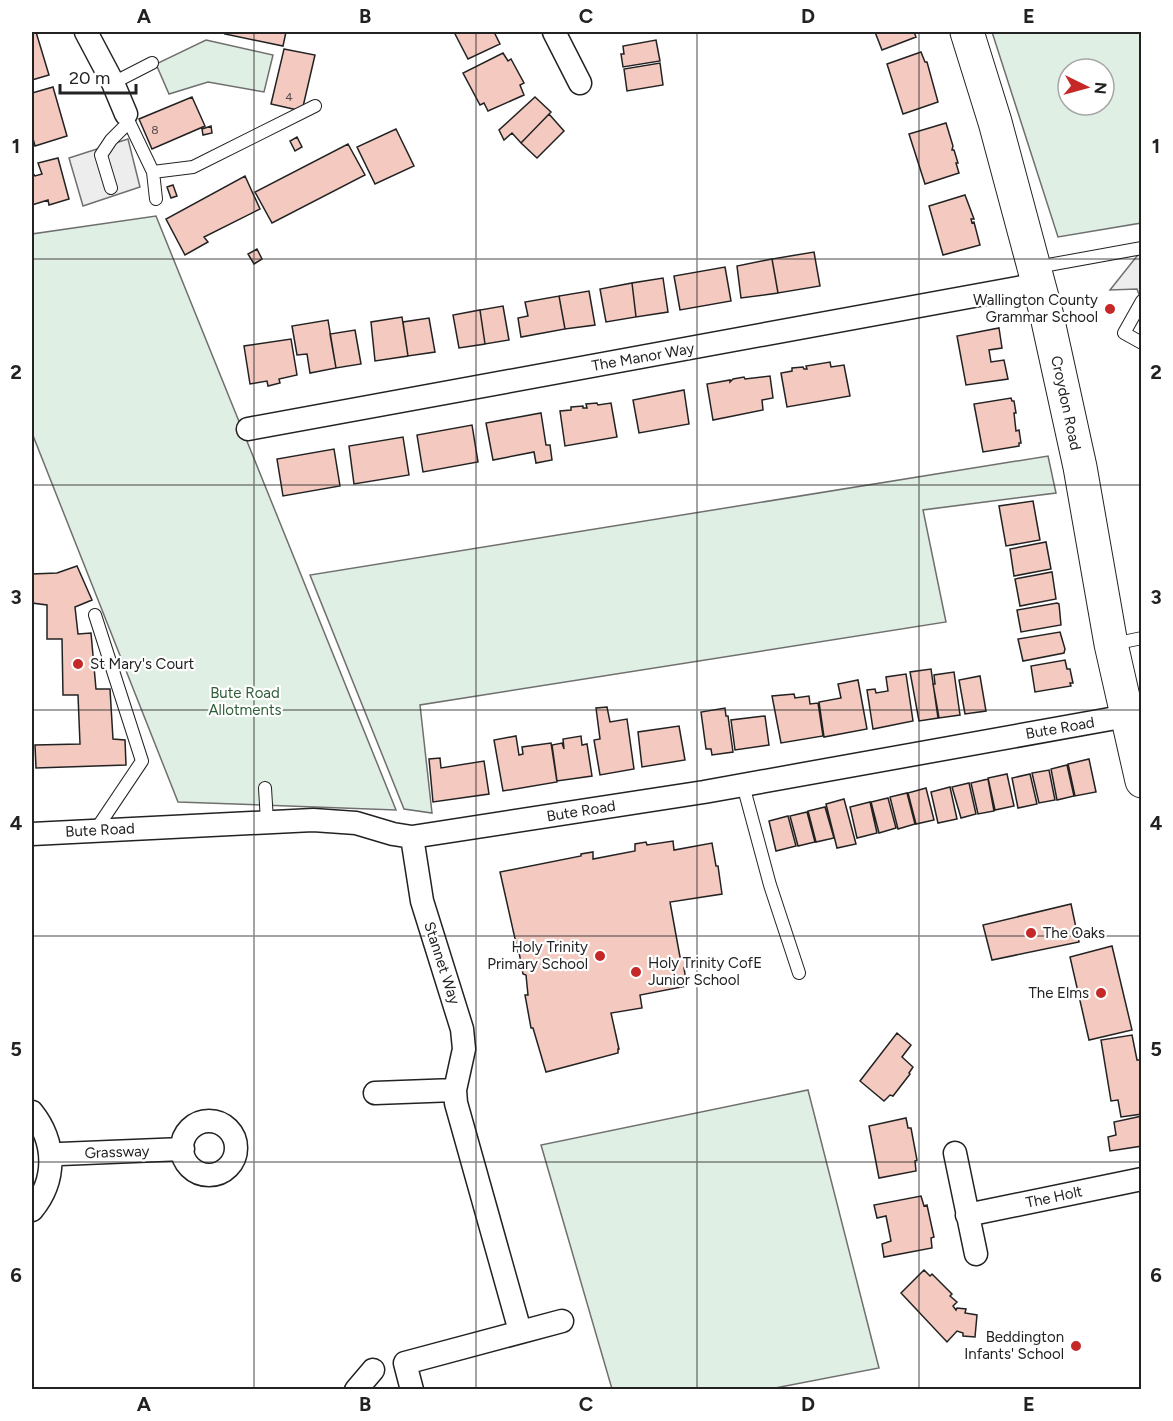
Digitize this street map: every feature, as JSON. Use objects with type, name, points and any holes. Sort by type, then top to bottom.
[{"type":"highway","name":"Croydon Road","points":[[967,32],[995,122],[1037,276],[1080,467],[1126,641],[1127,716],[1142,781]]},
{"type":"street","points":[[86,32],[113,83],[128,118]]},
{"type":"street","points":[[554,32],[580,83]]},
{"type":"street","name":"The Manor Way","points":[[248,429],[1037,276]]},
{"type":"street","name":"Bute Road","points":[[32,834],[267,821],[335,820],[412,837],[743,785],[1127,716]]},
{"type":"street","name":"Stannet Way","points":[[412,837],[422,901],[462,1029],[464,1049],[455,1090],[456,1102],[520,1331]]},
{"type":"street","points":[[375,1093],[455,1090]]},
{"type":"street","points":[[32,1112],[48,1140],[51,1158],[50,1176],[32,1210]]},
{"type":"street","name":"Grassway","points":[[51,1158],[60,1154],[183,1149]]},
{"type":"street","points":[[955,1153],[976,1254]]},
{"type":"street","name":"The Holt","points":[[967,1215],[1142,1179]]},
{"type":"street","points":[[412,1389],[405,1363],[562,1321]]},
{"type":"street","points":[[356,1389],[373,1370]]},
{"type":"lane","points":[[113,83],[152,63]]},
{"type":"lane","points":[[153,172],[193,167],[315,106]]},
{"type":"lane","points":[[111,188],[101,155],[128,118],[153,172],[156,199]]},
{"type":"lane","points":[[1037,276],[1142,248]]},
{"type":"lane","points":[[1142,301],[1124,333],[1142,343]]},
{"type":"lane","points":[[95,615],[142,761],[95,831]]},
{"type":"lane","points":[[743,785],[770,885],[799,973]]},
{"type":"lane","points":[[265,788],[267,821]]},
{"type":"green space","points":[[992,32],[1141,32],[1141,223],[1058,237]]},
{"type":"green space","points":[[206,40],[273,55],[264,92],[208,82],[169,94],[156,64]]},
{"type":"green space","name":"Bute Road Allotments","points":[[156,216],[396,810],[178,802],[32,433],[32,234]]},
{"type":"green space","points":[[1048,456],[1056,493],[923,510],[946,622],[420,705],[432,813],[404,809],[310,575]]},
{"type":"green space","points":[[808,1090],[879,1368],[770,1389],[612,1389],[541,1145]]},
{"type":"shaded area","points":[[128,139],[140,187],[83,206],[69,158]]},
{"type":"shaded area","points":[[1141,251],[1141,300],[1137,289],[1110,290]]},
{"type":"building","points":[[32,32],[36,32],[49,75],[32,80]]},
{"type":"building","points":[[226,32],[286,32],[283,46],[225,34]]},
{"type":"building","points":[[454,32],[494,32],[500,44],[468,59]]},
{"type":"building","points":[[875,32],[914,32],[916,37],[882,50]]},
{"type":"building","points":[[656,40],[660,61],[623,67],[621,54],[624,54],[623,46]]},
{"type":"building","points":[[284,49],[315,55],[302,111],[271,104]]},
{"type":"building","points":[[921,52],[927,62],[938,102],[903,114],[887,64]]},
{"type":"building","points":[[503,53],[508,61],[511,59],[524,83],[520,85],[524,95],[488,111],[484,103],[480,105],[463,73]]},
{"type":"building","points":[[660,63],[663,85],[627,91],[624,69]]},
{"type":"building","points":[[53,87],[67,136],[35,146],[32,135],[32,93]]},
{"type":"building","points":[[192,97],[205,126],[152,149],[139,119]]},
{"type":"building","points":[[535,97],[551,112],[521,143],[512,133],[504,140],[499,130]]},
{"type":"building","points":[[549,114],[564,131],[537,158],[521,143]]},
{"type":"building","points":[[946,123],[959,173],[925,184],[909,134]]},
{"type":"building","points":[[211,126],[212,133],[203,135],[202,129]]},
{"type":"building","points":[[396,129],[414,166],[375,184],[357,147]]},
{"type":"building","points":[[297,137],[302,147],[295,151],[290,141]]},
{"type":"building","points":[[348,144],[365,175],[272,223],[255,192]]},
{"type":"building","points":[[58,158],[69,199],[49,205],[48,200],[32,205],[32,172],[35,176],[42,174],[38,163]]},
{"type":"building","points":[[245,176],[260,209],[204,237],[208,242],[185,255],[166,219]]},
{"type":"building","points":[[173,185],[177,196],[171,198],[167,187]]},
{"type":"building","points":[[965,195],[980,245],[943,255],[929,206]]},
{"type":"building","points":[[257,249],[262,259],[254,264],[248,254]]},
{"type":"building","points":[[814,252],[820,286],[778,293],[772,259]]},
{"type":"building","points":[[772,259],[778,293],[741,298],[737,266]]},
{"type":"building","points":[[725,267],[731,301],[680,310],[674,276]]},
{"type":"building","points":[[663,278],[668,312],[636,317],[632,283]]},
{"type":"building","points":[[632,283],[636,317],[606,322],[600,289]]},
{"type":"building","points":[[589,291],[595,325],[565,329],[559,296]]},
{"type":"building","points":[[559,296],[565,329],[521,337],[518,318],[528,316],[525,302]]},
{"type":"building","points":[[503,306],[509,340],[485,344],[480,310]]},
{"type":"building","points":[[480,310],[485,344],[459,348],[453,315]]},
{"type":"building","points":[[402,317],[408,356],[375,361],[371,322]]},
{"type":"building","points":[[429,318],[435,352],[408,356],[403,322]]},
{"type":"building","points":[[328,320],[336,368],[310,373],[307,354],[297,355],[292,326]]},
{"type":"building","points":[[999,328],[1002,348],[989,350],[991,362],[1004,360],[1008,379],[966,385],[957,336]]},
{"type":"building","points":[[355,330],[361,364],[336,368],[330,334]]},
{"type":"building","points":[[291,339],[297,375],[279,379],[280,383],[268,386],[267,381],[250,384],[244,346]]},
{"type":"building","points":[[830,362],[831,367],[844,365],[850,396],[787,407],[781,373],[792,371],[792,368],[807,369],[806,366]]},
{"type":"building","points":[[770,376],[773,398],[762,400],[763,410],[713,420],[707,384],[730,380],[730,382],[733,379],[744,377],[745,379]]},
{"type":"building","points":[[684,390],[689,424],[639,433],[633,400]]},
{"type":"building","points":[[1011,398],[1014,401],[1016,413],[1014,413],[1016,431],[1019,430],[1021,443],[1019,446],[983,452],[974,404]]},
{"type":"building","points":[[597,403],[598,405],[611,403],[617,437],[565,446],[560,411],[571,410],[571,407],[587,408],[586,404]]},
{"type":"building","points":[[541,413],[546,445],[550,445],[552,460],[536,463],[534,452],[493,460],[486,423]]},
{"type":"building","points":[[472,425],[478,462],[423,472],[417,435]]},
{"type":"building","points":[[403,437],[409,475],[354,484],[349,446]]},
{"type":"building","points":[[334,449],[340,486],[283,496],[277,459]]},
{"type":"building","points":[[1033,501],[1040,540],[1006,546],[999,506]]},
{"type":"building","points":[[1046,542],[1051,569],[1014,576],[1010,549]]},
{"type":"building","name":"St Mary's Court","points":[[77,566],[92,600],[75,607],[78,634],[91,633],[96,689],[110,689],[113,739],[125,740],[126,765],[36,768],[35,745],[80,744],[78,695],[63,695],[62,639],[47,639],[47,605],[32,603],[32,574],[57,573]]},
{"type":"building","points":[[1052,572],[1056,599],[1020,606],[1015,579]]},
{"type":"building","points":[[1057,603],[1061,625],[1021,632],[1017,610]]},
{"type":"building","points":[[1060,632],[1064,653],[1023,661],[1018,639]]},
{"type":"building","points":[[1065,660],[1067,669],[1070,669],[1073,683],[1070,683],[1071,686],[1035,692],[1031,666]]},
{"type":"building","points":[[931,669],[938,718],[919,721],[910,672]]},
{"type":"building","points":[[954,672],[960,715],[939,718],[933,684],[935,684],[934,675]]},
{"type":"building","points":[[906,674],[913,721],[873,729],[867,690],[875,689],[876,693],[888,691],[886,677]]},
{"type":"building","points":[[980,676],[986,711],[965,714],[959,680]]},
{"type":"building","points":[[858,680],[867,729],[824,737],[819,702],[841,698],[838,684]]},
{"type":"building","points":[[794,694],[795,698],[809,696],[810,704],[818,703],[823,736],[781,743],[772,696]]},
{"type":"building","points":[[607,707],[610,722],[627,719],[634,769],[600,775],[594,740],[600,739],[596,708]]},
{"type":"building","points":[[725,708],[733,752],[712,755],[711,749],[706,749],[701,712]]},
{"type":"building","points":[[765,716],[769,745],[735,750],[731,720]]},
{"type":"building","points":[[679,726],[685,760],[642,767],[638,732]]},
{"type":"building","points":[[516,736],[519,755],[523,754],[522,747],[551,743],[557,782],[503,791],[494,740]]},
{"type":"building","points":[[581,736],[582,745],[587,744],[592,776],[557,781],[552,745],[562,743],[564,749],[563,739]]},
{"type":"building","points":[[440,758],[441,768],[484,761],[489,794],[433,802],[429,759]]},
{"type":"building","points":[[1089,759],[1096,792],[1075,796],[1068,764]]},
{"type":"building","points":[[1067,765],[1074,796],[1057,800],[1051,769]]},
{"type":"building","points":[[1049,770],[1055,800],[1039,803],[1032,773]]},
{"type":"building","points":[[1007,774],[1014,806],[995,810],[988,778]]},
{"type":"building","points":[[1030,774],[1037,804],[1018,808],[1012,778]]},
{"type":"building","points":[[988,779],[994,811],[978,814],[971,783]]},
{"type":"building","points":[[969,783],[976,814],[961,818],[952,787]]},
{"type":"building","points":[[950,787],[957,819],[938,823],[931,792]]},
{"type":"building","points":[[926,788],[934,820],[916,824],[908,793]]},
{"type":"building","points":[[907,793],[915,824],[898,829],[890,797]]},
{"type":"building","points":[[888,798],[896,828],[879,833],[871,802]]},
{"type":"building","points":[[844,799],[856,844],[837,848],[826,804]]},
{"type":"building","points":[[870,802],[877,833],[857,838],[850,807]]},
{"type":"building","points":[[825,807],[834,838],[816,842],[808,811]]},
{"type":"building","points":[[807,812],[815,842],[798,846],[790,816]]},
{"type":"building","points":[[788,816],[796,846],[776,851],[769,821]]},
{"type":"building","name":"Holy Trinity Primary School","points":[[673,841],[674,850],[712,843],[722,894],[670,902],[680,957],[685,956],[687,986],[640,995],[642,1008],[611,1013],[618,1053],[546,1072],[533,1028],[531,1028],[525,995],[528,995],[526,975],[523,974],[500,872],[593,852],[593,859],[635,851],[635,844],[646,842],[647,845]]},
{"type":"building","name":"The Oaks","points":[[1071,904],[1079,942],[992,960],[983,925]]},
{"type":"building","name":"The Elms","points":[[1112,946],[1132,1030],[1089,1040],[1070,957]]},
{"type":"building","points":[[897,1033],[911,1045],[902,1057],[913,1067],[893,1096],[890,1095],[884,1101],[860,1081]]},
{"type":"building","points":[[1132,1035],[1137,1060],[1140,1060],[1142,1068],[1142,1114],[1121,1117],[1118,1100],[1111,1101],[1101,1040]]},
{"type":"building","points":[[1142,1116],[1142,1146],[1110,1151],[1108,1137],[1116,1135],[1114,1122]]},
{"type":"building","points":[[906,1118],[908,1128],[911,1128],[917,1160],[915,1161],[916,1171],[879,1178],[869,1126]]},
{"type":"building","points":[[921,1196],[924,1206],[927,1205],[934,1237],[931,1238],[932,1248],[884,1257],[882,1244],[891,1241],[886,1216],[877,1218],[874,1205]]},
{"type":"building","points":[[924,1270],[930,1276],[932,1274],[952,1294],[950,1296],[957,1302],[953,1306],[956,1310],[957,1308],[966,1309],[965,1313],[977,1315],[975,1337],[963,1336],[963,1333],[957,1331],[947,1342],[901,1293]]},
{"type":"place","name":"Wallington County Grammar School","points":[[1110,309]]},
{"type":"place","name":"St Mary's Court","points":[[78,664]]},
{"type":"place","name":"The Oaks","points":[[1031,933]]},
{"type":"place","name":"Holy Trinity Primary School","points":[[600,956]]},
{"type":"place","name":"Holy Trinity CofE Junior School","points":[[636,972]]},
{"type":"place","name":"The Elms","points":[[1101,993]]},
{"type":"place","name":"Beddington Infants' School","points":[[1076,1346]]}]
